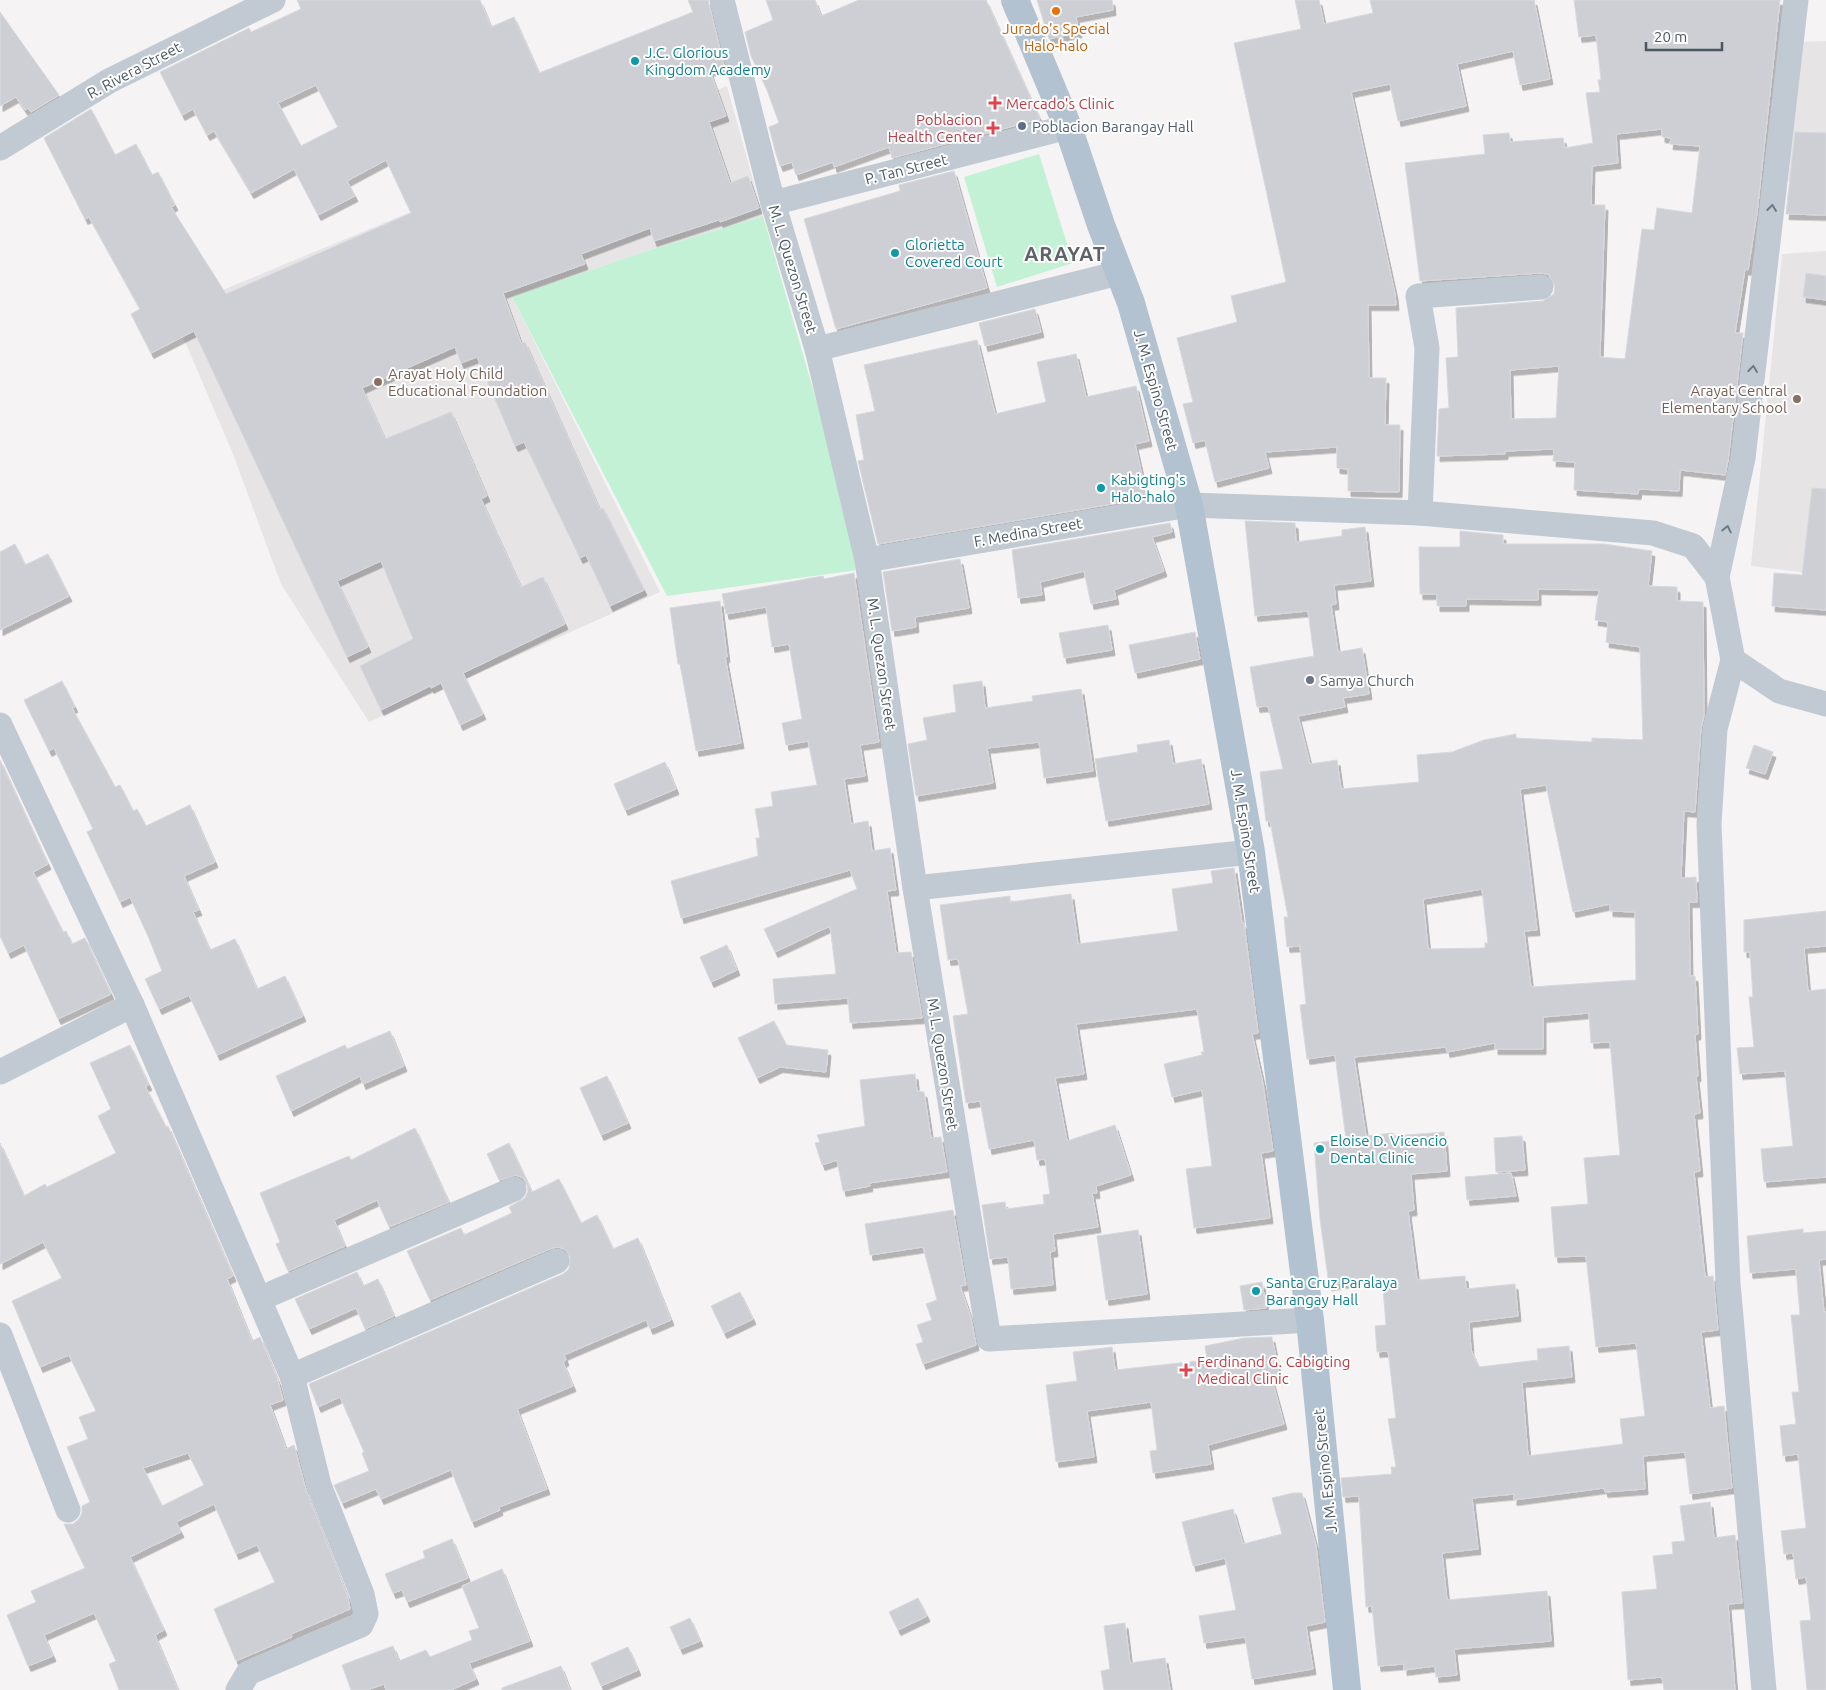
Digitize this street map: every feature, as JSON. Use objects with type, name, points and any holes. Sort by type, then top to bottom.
[{"type":"main road","name":"J. M. Espino Street","points":[[1015,0],[1068,127],[1119,273],[1149,364],[1189,504],[1251,852],[1310,1320],[1346,1690]]},
{"type":"street","name":"R. Rivera Street","points":[[0,148],[109,81],[273,0]]},
{"type":"street","name":"M. L. Quezon Street","points":[[722,0],[773,203],[817,349],[867,560],[915,888],[989,1339],[1310,1320]]},
{"type":"street","points":[[1764,1690],[1728,1283],[1709,824],[1715,730],[1733,660],[1717,577],[1743,458],[1796,0]]},
{"type":"street","name":"P. Tan Street","points":[[773,203],[1068,127]]},
{"type":"street","points":[[817,349],[1119,273]]},
{"type":"street","points":[[1420,513],[1427,348],[1418,296],[1541,287]]},
{"type":"street","name":"F. Medina Street","points":[[867,560],[1189,504],[1420,513],[1653,533],[1693,546],[1717,577]]},
{"type":"street","points":[[1733,660],[1779,692],[1826,704]]},
{"type":"street","points":[[0,725],[132,1005],[292,1376],[319,1485],[362,1594],[366,1614],[361,1625],[248,1672],[238,1690]]},
{"type":"street","points":[[915,888],[1251,852]]},
{"type":"street","points":[[0,1072],[132,1005]]},
{"type":"street","points":[[259,1299],[514,1188]]},
{"type":"street","points":[[292,1376],[557,1261]]},
{"type":"street","points":[[0,1335],[68,1510]]},
{"type":"shaded area","points":[[1826,41],[1826,183],[1788,181],[1799,42]]},
{"type":"shaded area","name":"Arayat Holy Child Educational Foundation","points":[[727,86],[763,216],[644,252],[512,297],[660,592],[369,722],[281,584],[233,454],[172,311],[401,216]]},
{"type":"shaded area","name":"Arayat Central Elementary School","points":[[1826,251],[1826,575],[1751,566],[1782,254]]},
{"type":"green space","points":[[1039,154],[1073,263],[997,287],[964,177]]},
{"type":"green space","points":[[763,216],[865,569],[667,596],[512,297],[644,252]]},
{"type":"building","name":"Arayat Holy Child Educational Foundation","points":[[297,0],[480,0],[491,27],[514,17],[539,73],[693,12],[688,0],[708,0],[724,66],[710,71],[726,116],[709,122],[730,183],[748,176],[759,208],[720,222],[719,220],[654,241],[650,228],[581,254],[585,264],[503,293],[521,343],[525,342],[600,510],[603,508],[644,590],[610,606],[586,555],[580,558],[524,442],[515,446],[477,357],[461,363],[455,347],[362,388],[385,439],[451,412],[487,496],[481,499],[521,587],[543,577],[565,624],[463,673],[483,714],[460,725],[441,683],[431,688],[430,686],[381,710],[360,666],[413,639],[381,561],[337,581],[368,647],[347,657],[194,331],[151,353],[131,314],[140,309],[89,217],[85,219],[44,138],[91,109],[115,155],[136,144],[152,175],[158,172],[175,205],[171,207],[226,294],[411,213],[386,160],[347,181],[355,196],[318,215],[294,169],[251,193],[214,131],[207,135],[193,109],[182,115],[160,72],[249,28],[251,32],[301,9]],"holes":[[[316,85],[338,127],[301,146],[278,103]]]},
{"type":"building","points":[[766,0],[815,0],[821,16],[859,0],[986,0],[1040,119],[892,158],[889,147],[834,167],[833,162],[796,175],[792,162],[780,166],[769,127],[779,123],[767,90],[751,56],[745,32],[773,20]]},
{"type":"building","points":[[1037,0],[1112,0],[1113,10],[1076,17],[1079,32],[1049,39]]},
{"type":"building","points":[[1295,0],[1319,0],[1324,24],[1373,13],[1370,0],[1534,0],[1550,79],[1520,85],[1513,51],[1457,64],[1466,106],[1398,121],[1390,84],[1351,92],[1395,294],[1396,305],[1368,305],[1369,378],[1386,378],[1385,425],[1400,425],[1399,492],[1348,491],[1348,469],[1337,468],[1337,447],[1265,452],[1269,468],[1215,482],[1205,440],[1193,443],[1183,404],[1193,402],[1177,338],[1237,322],[1231,296],[1286,282],[1234,43],[1301,29]]},
{"type":"building","points":[[1574,0],[1780,0],[1757,213],[1748,270],[1745,269],[1735,333],[1743,333],[1728,461],[1725,475],[1680,470],[1679,491],[1639,489],[1638,494],[1574,490],[1575,462],[1553,461],[1554,449],[1505,451],[1505,454],[1437,456],[1439,409],[1449,408],[1446,358],[1458,357],[1456,308],[1543,301],[1554,294],[1555,285],[1548,274],[1540,273],[1420,281],[1405,163],[1485,154],[1483,135],[1509,133],[1510,142],[1563,138],[1565,148],[1593,143],[1586,93],[1600,92],[1598,80],[1601,80],[1596,35],[1579,37]],"holes":[[[1662,129],[1662,137],[1671,138],[1670,144],[1700,146],[1692,213],[1657,208],[1654,230],[1642,229],[1625,359],[1600,357],[1605,205],[1591,205],[1592,166],[1618,163],[1616,134]],[[1559,366],[1556,418],[1511,419],[1510,370]]]},
{"type":"building","points":[[0,12],[59,95],[31,112],[28,108],[25,110],[16,97],[0,106]]},
{"type":"building","points":[[1795,132],[1826,133],[1826,215],[1786,214]]},
{"type":"building","name":"Glorietta Covered Court","points":[[954,171],[987,288],[836,329],[804,219],[900,191],[899,185]]},
{"type":"building","points":[[1806,273],[1826,276],[1826,300],[1803,297]]},
{"type":"building","points":[[1035,309],[1041,332],[985,346],[979,323]]},
{"type":"building","points":[[977,340],[995,414],[1046,402],[1037,362],[1076,354],[1086,397],[1136,386],[1149,441],[1135,444],[1147,498],[878,544],[858,461],[864,460],[856,415],[875,411],[864,365]]},
{"type":"building","points":[[1812,488],[1826,489],[1826,610],[1772,606],[1774,573],[1802,575]]},
{"type":"building","points":[[1245,521],[1295,523],[1296,542],[1342,536],[1342,530],[1365,527],[1371,581],[1334,585],[1336,604],[1331,605],[1338,652],[1362,648],[1369,694],[1343,698],[1345,707],[1298,716],[1310,764],[1337,760],[1341,789],[1419,782],[1417,755],[1452,752],[1484,740],[1516,734],[1516,738],[1592,742],[1592,738],[1643,740],[1640,647],[1606,642],[1608,622],[1595,620],[1599,590],[1538,589],[1538,600],[1466,599],[1466,606],[1437,606],[1437,594],[1420,594],[1419,547],[1460,547],[1460,531],[1503,535],[1503,544],[1604,544],[1652,551],[1648,586],[1677,587],[1677,601],[1703,602],[1704,716],[1701,728],[1695,812],[1684,811],[1681,878],[1696,877],[1697,902],[1689,902],[1690,976],[1695,976],[1698,1034],[1695,1035],[1698,1076],[1696,1076],[1700,1113],[1694,1114],[1700,1171],[1694,1172],[1705,1277],[1713,1276],[1718,1330],[1701,1332],[1710,1408],[1724,1406],[1732,1488],[1690,1494],[1685,1452],[1643,1456],[1645,1489],[1605,1492],[1604,1488],[1514,1500],[1514,1494],[1472,1498],[1478,1549],[1442,1553],[1447,1600],[1547,1591],[1551,1641],[1454,1649],[1457,1675],[1436,1677],[1435,1666],[1404,1670],[1404,1664],[1378,1666],[1372,1606],[1366,1607],[1359,1496],[1343,1497],[1341,1478],[1392,1474],[1391,1467],[1396,1467],[1388,1419],[1396,1418],[1388,1351],[1377,1352],[1375,1326],[1386,1325],[1382,1277],[1329,1285],[1320,1219],[1314,1143],[1346,1139],[1335,1055],[1307,1059],[1300,1005],[1306,1004],[1300,946],[1287,947],[1284,917],[1288,917],[1270,821],[1266,821],[1260,772],[1283,769],[1268,706],[1257,707],[1250,667],[1314,656],[1308,611],[1255,616]],"holes":[[[1546,785],[1573,912],[1610,904],[1610,911],[1635,912],[1636,980],[1531,987],[1524,931],[1537,930],[1520,789]],[[1482,889],[1488,943],[1485,943],[1485,948],[1428,949],[1423,899]],[[1589,1013],[1591,1043],[1610,1042],[1620,1155],[1584,1158],[1588,1204],[1551,1207],[1555,1257],[1586,1256],[1596,1347],[1636,1343],[1645,1416],[1620,1419],[1623,1444],[1528,1456],[1522,1382],[1572,1377],[1569,1346],[1537,1349],[1538,1360],[1479,1367],[1471,1350],[1469,1322],[1518,1316],[1515,1284],[1466,1289],[1465,1276],[1417,1280],[1408,1211],[1414,1210],[1411,1174],[1447,1171],[1444,1132],[1394,1136],[1393,1133],[1366,1136],[1354,1057],[1446,1047],[1447,1052],[1495,1043],[1495,1049],[1543,1049],[1543,1017]]]},
{"type":"building","points":[[1170,523],[1172,532],[1152,537],[1164,571],[1114,590],[1116,599],[1091,604],[1084,571],[1040,582],[1042,595],[1018,598],[1012,550]]},
{"type":"building","points":[[15,544],[25,565],[48,554],[69,596],[0,630],[0,552]]},
{"type":"building","points":[[960,559],[969,608],[915,617],[916,627],[892,631],[883,572]]},
{"type":"building","points":[[854,573],[879,742],[860,745],[865,776],[844,779],[851,824],[868,821],[872,851],[890,848],[896,890],[887,891],[896,953],[911,952],[922,1018],[850,1023],[848,998],[775,1004],[773,979],[836,974],[830,926],[775,952],[764,929],[857,889],[850,870],[681,918],[671,881],[758,856],[756,838],[760,838],[755,809],[773,806],[771,792],[817,785],[808,741],[786,745],[782,723],[802,719],[789,644],[772,647],[766,607],[726,614],[722,594],[823,576],[824,579]]},
{"type":"building","points":[[720,601],[727,657],[725,657],[741,743],[696,751],[680,664],[678,664],[670,608]]},
{"type":"building","points":[[1108,625],[1112,650],[1064,658],[1059,633]]},
{"type":"building","points":[[1195,632],[1200,659],[1135,673],[1129,645]]},
{"type":"building","points":[[62,681],[75,707],[72,708],[115,787],[120,785],[133,811],[137,809],[146,826],[190,805],[215,862],[184,876],[199,910],[193,912],[210,950],[235,939],[257,989],[285,976],[303,1016],[217,1055],[189,995],[159,1009],[145,979],[162,971],[148,936],[130,897],[120,902],[87,832],[93,829],[54,748],[49,751],[24,700]]},
{"type":"building","points":[[982,681],[985,708],[1033,701],[1032,696],[1081,689],[1093,771],[1044,778],[1039,742],[987,748],[993,783],[916,796],[908,744],[927,740],[923,718],[956,712],[953,685]]},
{"type":"building","points":[[1169,740],[1173,764],[1201,759],[1209,804],[1106,821],[1095,759],[1138,752],[1137,745]]},
{"type":"building","points":[[1754,745],[1773,752],[1765,774],[1746,768]]},
{"type":"building","points":[[0,760],[48,864],[33,872],[63,932],[66,931],[72,944],[85,938],[111,994],[58,1019],[24,945],[8,953],[0,936]]},
{"type":"building","points":[[665,762],[676,789],[625,810],[614,784]]},
{"type":"building","points":[[1234,868],[1242,923],[1244,923],[1258,1033],[1252,1034],[1263,1084],[1273,1151],[1261,1153],[1270,1218],[1194,1228],[1186,1169],[1212,1166],[1202,1090],[1172,1097],[1164,1064],[1202,1055],[1201,1052],[1204,1052],[1197,1009],[1076,1024],[1084,1074],[1055,1078],[1067,1141],[1115,1125],[1131,1175],[1096,1186],[1097,1193],[1092,1193],[1098,1227],[1053,1234],[1055,1251],[1050,1252],[1053,1285],[1011,1289],[1008,1257],[990,1259],[982,1205],[1005,1202],[1006,1209],[1044,1204],[1043,1195],[1050,1194],[1045,1159],[1037,1160],[1034,1140],[989,1149],[980,1101],[966,1103],[953,1016],[968,1014],[958,959],[948,960],[940,905],[1010,896],[1010,902],[1071,894],[1078,944],[1178,931],[1172,889],[1213,883],[1211,871]]},
{"type":"building","points":[[1826,911],[1826,946],[1804,948],[1808,991],[1826,989],[1826,1177],[1764,1182],[1761,1149],[1793,1146],[1785,1071],[1740,1074],[1737,1048],[1754,1047],[1749,997],[1753,997],[1750,952],[1744,952],[1744,920]]},
{"type":"building","points":[[727,945],[737,970],[711,982],[700,957]]},
{"type":"building","points":[[774,1021],[786,1045],[828,1050],[826,1072],[780,1067],[757,1078],[738,1038]]},
{"type":"building","points":[[390,1031],[404,1066],[363,1084],[360,1076],[291,1111],[276,1076],[345,1045],[347,1049]]},
{"type":"building","points":[[130,1045],[149,1085],[145,1086],[166,1127],[168,1126],[233,1276],[227,1279],[252,1341],[260,1337],[278,1381],[283,1400],[270,1405],[286,1449],[294,1445],[306,1490],[348,1598],[350,1609],[291,1634],[292,1637],[236,1661],[214,1609],[275,1582],[257,1545],[236,1554],[214,1504],[176,1522],[181,1532],[130,1557],[164,1630],[155,1635],[178,1690],[119,1690],[109,1664],[116,1661],[94,1613],[44,1635],[53,1656],[28,1666],[7,1615],[36,1602],[31,1591],[85,1568],[64,1524],[73,1524],[79,1519],[82,1513],[82,1506],[90,1502],[67,1447],[88,1439],[79,1417],[96,1411],[69,1355],[40,1367],[12,1301],[62,1278],[43,1242],[0,1264],[0,1143],[24,1196],[45,1184],[47,1187],[116,1153],[98,1116],[111,1109],[90,1063]],"holes":[[[188,1453],[204,1485],[162,1506],[143,1468]]]},
{"type":"building","points":[[915,1074],[917,1091],[924,1092],[931,1138],[941,1137],[947,1172],[869,1183],[870,1186],[843,1191],[837,1160],[822,1165],[815,1143],[820,1142],[817,1135],[865,1126],[860,1080]]},
{"type":"building","points":[[607,1076],[628,1123],[601,1135],[580,1088]]},
{"type":"building","points":[[415,1128],[449,1202],[389,1227],[377,1200],[334,1220],[345,1246],[288,1271],[276,1244],[280,1242],[260,1193],[349,1156],[351,1160]]},
{"type":"building","points":[[1522,1136],[1525,1170],[1496,1172],[1494,1138]]},
{"type":"building","points":[[509,1143],[532,1192],[559,1179],[581,1223],[597,1215],[613,1249],[638,1238],[671,1320],[650,1329],[646,1320],[564,1355],[566,1360],[563,1362],[573,1386],[517,1409],[547,1489],[499,1507],[500,1510],[472,1522],[451,1470],[381,1499],[376,1489],[342,1503],[334,1485],[369,1471],[362,1453],[364,1452],[340,1397],[318,1407],[309,1384],[563,1274],[569,1269],[570,1256],[566,1250],[559,1247],[552,1248],[430,1300],[407,1251],[461,1228],[464,1235],[512,1213],[509,1207],[525,1198],[528,1191],[527,1184],[523,1178],[516,1175],[499,1180],[487,1154]]},
{"type":"building","points":[[1511,1173],[1516,1196],[1467,1200],[1465,1177]]},
{"type":"building","points":[[953,1210],[966,1285],[960,1286],[971,1318],[976,1345],[923,1364],[916,1344],[923,1342],[917,1325],[932,1320],[926,1304],[937,1300],[923,1247],[870,1255],[865,1224]]},
{"type":"building","points":[[1803,1229],[1803,1233],[1826,1231],[1826,1259],[1819,1260],[1824,1312],[1826,1312],[1826,1690],[1807,1690],[1800,1621],[1811,1620],[1806,1577],[1796,1579],[1793,1553],[1784,1554],[1781,1531],[1806,1528],[1798,1454],[1783,1456],[1780,1426],[1796,1424],[1792,1392],[1799,1392],[1791,1315],[1800,1315],[1796,1269],[1750,1273],[1747,1236]]},
{"type":"building","points":[[1138,1230],[1147,1294],[1106,1300],[1097,1236]]},
{"type":"building","points":[[357,1272],[363,1286],[378,1279],[394,1316],[365,1329],[356,1308],[309,1329],[295,1299]]},
{"type":"building","points":[[1262,1282],[1266,1308],[1244,1310],[1240,1286]]},
{"type":"building","points":[[740,1292],[753,1319],[724,1333],[711,1306]]},
{"type":"building","points":[[1272,1337],[1280,1379],[1272,1380],[1284,1424],[1208,1445],[1211,1464],[1153,1473],[1150,1451],[1157,1450],[1151,1402],[1087,1411],[1094,1457],[1056,1462],[1046,1385],[1077,1381],[1073,1352],[1112,1347],[1115,1370],[1207,1360],[1205,1346],[1244,1338]]},
{"type":"building","points":[[1302,1493],[1316,1546],[1325,1622],[1306,1626],[1313,1669],[1252,1679],[1245,1637],[1204,1643],[1199,1616],[1236,1610],[1225,1558],[1193,1566],[1182,1522],[1233,1509],[1243,1544],[1282,1534],[1272,1498]]},
{"type":"building","points":[[1710,1502],[1714,1538],[1735,1535],[1742,1603],[1728,1604],[1735,1690],[1664,1690],[1662,1677],[1628,1680],[1622,1592],[1657,1589],[1653,1556],[1673,1554],[1672,1542],[1685,1541],[1680,1506]]},
{"type":"building","points":[[452,1539],[468,1578],[407,1602],[402,1590],[393,1593],[385,1574],[425,1558],[423,1551]]},
{"type":"building","points":[[502,1569],[530,1641],[469,1663],[476,1679],[451,1690],[386,1690],[384,1684],[367,1690],[351,1690],[342,1665],[393,1646],[399,1661],[426,1650],[430,1657],[472,1640],[469,1631],[479,1628],[462,1586]]},
{"type":"building","points":[[918,1598],[927,1616],[898,1630],[889,1612]]},
{"type":"building","points":[[690,1618],[700,1641],[680,1649],[670,1627]]},
{"type":"building","points":[[1125,1623],[1130,1663],[1165,1658],[1170,1690],[1104,1690],[1101,1671],[1110,1669],[1104,1626]]},
{"type":"building","points":[[628,1647],[638,1670],[601,1686],[591,1663]]},
{"type":"building","points":[[561,1666],[570,1690],[502,1690],[502,1688]]},
{"type":"place","name":"Jurado's Special Halo-halo","points":[[1056,11]]},
{"type":"place","name":"J.C. Glorious Kingdom Academy","points":[[635,61]]},
{"type":"place","name":"Mercado's Clinic","points":[[995,103]]},
{"type":"place","name":"Poblacion Barangay Hall","points":[[1022,126]]},
{"type":"place","name":"Poblacion Health Center","points":[[993,128]]},
{"type":"place","name":"Glorietta Covered Court","points":[[895,253]]},
{"type":"place","name":"Arayat Holy Child Educational Foundation","points":[[378,382]]},
{"type":"place","name":"Arayat Central Elementary School","points":[[1797,399]]},
{"type":"place","name":"Kabigting's Halo-halo","points":[[1101,488]]},
{"type":"place","name":"Samya Church","points":[[1310,680]]},
{"type":"place","name":"Eloise D. Vicencio Dental Clinic","points":[[1320,1149]]},
{"type":"place","name":"Santa Cruz Paralaya Barangay Hall","points":[[1256,1291]]},
{"type":"place","name":"Ferdinand G. Cabigting Medical Clinic","points":[[1186,1370]]},
{"type":"district","name":"ARAYAT","points":[[1065,253]]}]
